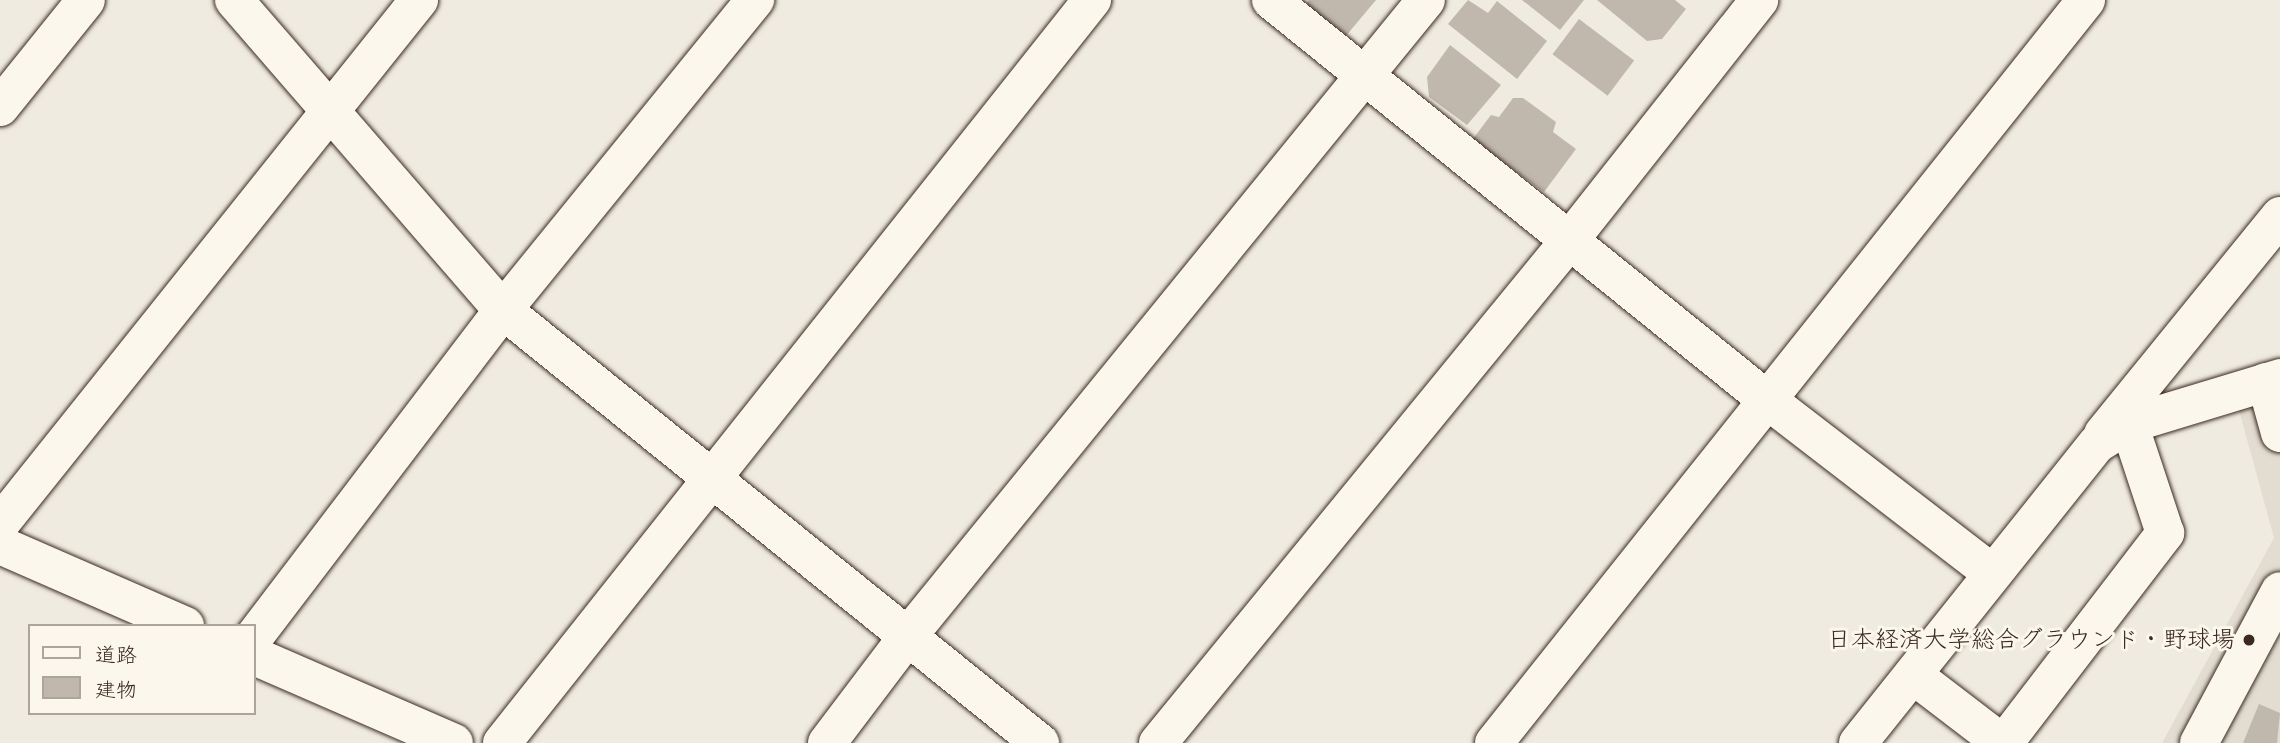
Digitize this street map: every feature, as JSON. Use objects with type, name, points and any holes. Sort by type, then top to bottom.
[{"type":"street","points":[[0,107],[86,0]]},
{"type":"street","points":[[233,0],[503,310],[1040,743]]},
{"type":"street","points":[[0,524],[419,0]]},
{"type":"street","points":[[256,634],[503,310],[755,0]]},
{"type":"street","points":[[502,743],[1092,0]]},
{"type":"street","points":[[1271,0],[1766,399],[1991,572]]},
{"type":"street","points":[[827,743],[908,636],[1426,0]]},
{"type":"street","points":[[1158,743],[1569,241],[1759,0]]},
{"type":"street","points":[[1494,743],[2086,0]]},
{"type":"street","points":[[1858,743],[1991,572],[2280,216]]},
{"type":"street","points":[[2086,455],[2129,424],[2273,380],[2280,433]]},
{"type":"street","points":[[1913,675],[2003,743],[2165,533],[2129,424]]},
{"type":"street","points":[[0,544],[180,624]]},
{"type":"street","points":[[2199,743],[2280,590]]},
{"type":"street","points":[[256,657],[454,743]]},
{"type":"shaded area","name":"日本経済大学総合グラウンド・野球場","points":[[2280,399],[2280,743],[2162,743],[2274,538],[2239,410]]},
{"type":"building","points":[[1309,0],[1376,0],[1345,37],[1306,4]]},
{"type":"building","points":[[1468,0],[1488,13],[1497,1],[1547,41],[1517,79],[1448,24]]},
{"type":"building","points":[[1522,0],[1584,0],[1560,30]]},
{"type":"building","points":[[1597,0],[1675,0],[1686,9],[1662,39],[1647,41]]},
{"type":"building","points":[[1579,19],[1634,61],[1608,96],[1553,54]]},
{"type":"building","points":[[1450,45],[1501,85],[1467,125],[1429,97],[1427,77]]},
{"type":"building","points":[[1513,98],[1523,98],[1556,122],[1553,132],[1576,149],[1544,192],[1472,140],[1491,115],[1499,117]]},
{"type":"building","points":[[2259,704],[2280,713],[2277,743],[2243,743]]},
{"type":"place","name":"日本経済大学総合グラウンド・野球場","points":[[2249,640]]}]
